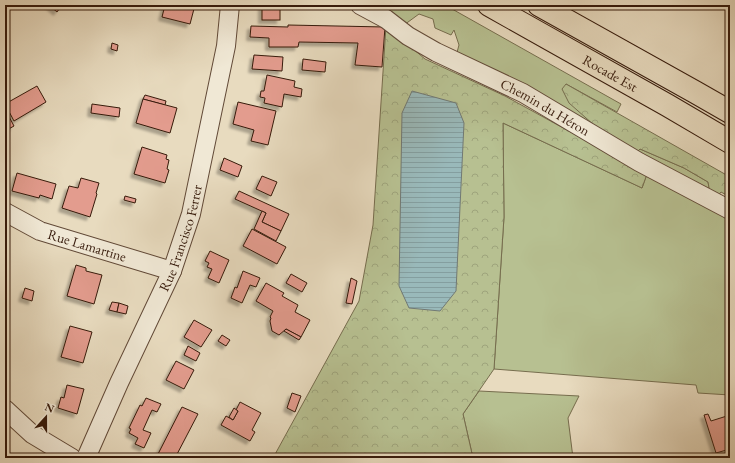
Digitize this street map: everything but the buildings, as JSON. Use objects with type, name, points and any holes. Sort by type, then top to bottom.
[{"type":"highway","name":"Rocade Est","points":[[489,5],[730,142]]},
{"type":"highway","name":"Rocade Est","points":[[539,5],[730,112]]},
{"type":"street","name":"Rue Francisco Ferrer","points":[[86,458],[119,383],[172,271],[192,214],[226,46],[230,5]]},
{"type":"street","name":"Chemin du Héron","points":[[360,5],[386,19],[408,36],[436,52],[523,94],[639,162],[730,210]]},
{"type":"street","name":"Rue Lamartine","points":[[5,212],[40,231],[172,271]]},
{"type":"street","points":[[5,409],[32,434],[72,458]]},
{"type":"green space","points":[[372,5],[445,5],[621,104],[617,112],[566,84],[594,125],[456,56],[459,45],[454,30],[451,35],[435,28],[433,19],[419,14],[404,25]]},
{"type":"green space","points":[[386,26],[425,59],[505,96],[647,174],[642,188],[503,123],[504,217],[494,369],[463,414],[473,458],[273,458],[359,301],[373,225]]},
{"type":"green space","points":[[566,84],[730,177],[730,197],[721,192],[717,197],[710,193],[708,182],[684,168],[640,149],[636,153],[594,125],[569,103],[562,89]]},
{"type":"green space","points":[[503,123],[642,188],[647,174],[702,202],[730,220],[730,395],[698,393],[696,385],[494,369],[504,217]]},
{"type":"green space","points":[[640,149],[684,168],[708,182],[710,193],[636,153]]},
{"type":"green space","points":[[479,391],[579,396],[568,418],[573,458],[473,458],[463,414]]},
{"type":"water","points":[[412,91],[456,103],[464,123],[456,291],[440,311],[409,308],[399,286],[402,113]]},
{"type":"tram line","points":[[5,453],[10,458]]}]
